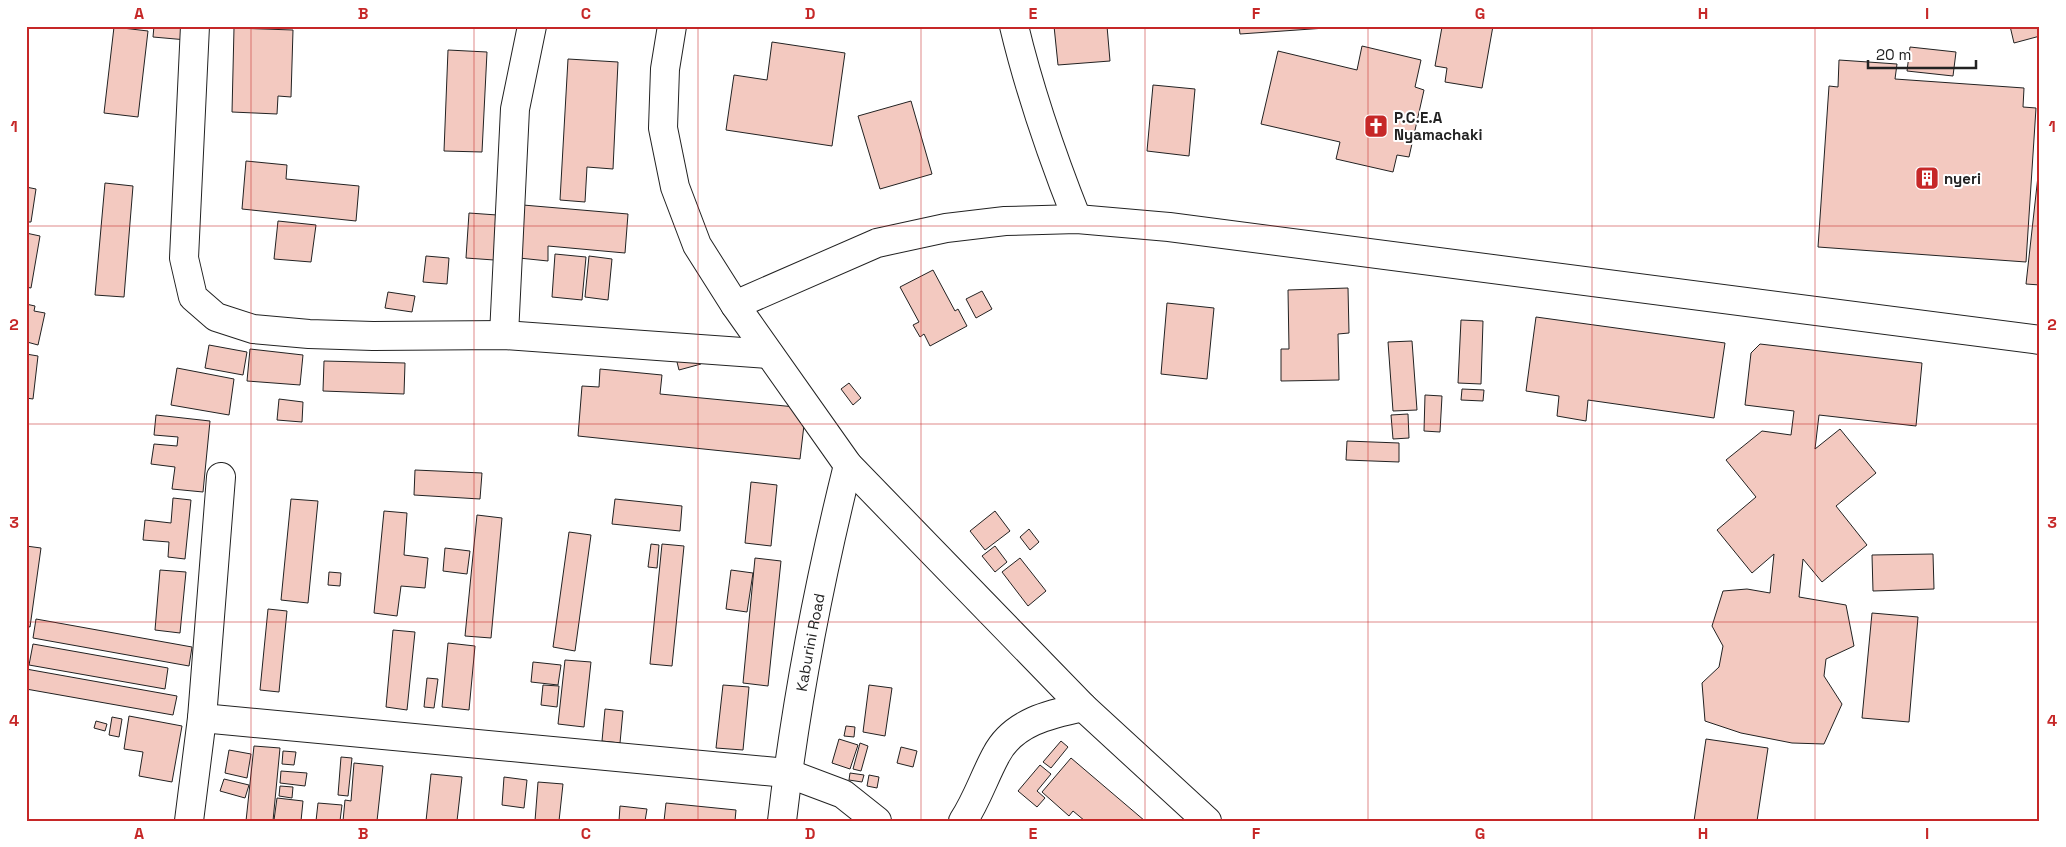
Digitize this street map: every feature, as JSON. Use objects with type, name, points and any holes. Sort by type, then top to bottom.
[{"type":"street","points":[[195,26],[184,258],[193,297],[216,317],[253,328],[309,334],[373,336],[504,335],[769,354]]},
{"type":"street","points":[[672,26],[665,69],[663,128],[675,187],[697,245],[734,305],[848,465],[1084,707],[1208,821]]},
{"type":"street","points":[[1014,26],[1025,75],[1054,162],[1077,219]]},
{"type":"street","points":[[504,335],[515,109],[526,27]]},
{"type":"street","points":[[734,305],[877,243],[963,226],[1006,221],[1077,219],[1169,227],[2040,340]]},
{"type":"street","name":"Kaburini Road","points":[[782,821],[788,773],[826,555],[848,465]]},
{"type":"street","points":[[189,821],[202,718],[221,477]]},
{"type":"street","points":[[963,821],[973,806],[996,754],[1006,739],[1024,726],[1050,714],[1084,707]]},
{"type":"street","points":[[202,718],[788,773],[843,794],[877,821]]},
{"type":"building","points":[[154,26],[188,26],[187,40],[153,37]]},
{"type":"building","points":[[1054,26],[1107,26],[1110,61],[1058,65]]},
{"type":"building","points":[[1239,26],[1340,26],[1340,27],[1240,34]]},
{"type":"building","points":[[1437,26],[1493,26],[1482,88],[1445,82],[1447,68],[1435,66],[1442,27]]},
{"type":"building","points":[[2010,26],[2040,26],[2040,36],[2014,43]]},
{"type":"building","points":[[114,27],[148,31],[138,117],[104,113]]},
{"type":"building","points":[[234,28],[293,30],[291,97],[278,96],[277,114],[232,112]]},
{"type":"building","points":[[772,42],[845,53],[832,146],[726,130],[734,75],[767,80]]},
{"type":"building","points":[[1362,46],[1421,60],[1415,87],[1424,90],[1409,157],[1397,155],[1393,172],[1336,159],[1340,142],[1261,124],[1278,51],[1357,70]]},
{"type":"building","points":[[1910,47],[1956,52],[1953,76],[1907,71]]},
{"type":"building","points":[[448,50],[487,52],[482,152],[444,151]]},
{"type":"building","points":[[568,59],[618,62],[613,169],[587,167],[585,202],[560,200]]},
{"type":"building","name":"nyeri","points":[[1839,60],[1897,64],[1895,79],[2024,88],[2023,107],[2036,108],[2026,262],[1818,247],[1829,86],[1838,87]]},
{"type":"building","points":[[1153,85],[1195,89],[1189,156],[1147,151]]},
{"type":"building","points":[[911,101],[932,174],[880,189],[858,116]]},
{"type":"building","points":[[2040,158],[2040,285],[2026,284]]},
{"type":"building","points":[[246,161],[287,165],[286,179],[359,186],[356,221],[242,209]]},
{"type":"building","points":[[105,183],[133,186],[124,297],[95,295]]},
{"type":"building","points":[[26,187],[36,189],[31,222],[26,222]]},
{"type":"building","points":[[523,205],[628,214],[625,253],[548,246],[548,261],[519,258]]},
{"type":"building","points":[[469,213],[497,215],[494,260],[466,258]]},
{"type":"building","points":[[278,221],[316,225],[311,262],[274,259]]},
{"type":"building","points":[[26,233],[40,236],[31,288],[26,287]]},
{"type":"building","points":[[555,254],[586,257],[582,300],[552,297]]},
{"type":"building","points":[[426,256],[449,258],[447,284],[423,282]]},
{"type":"building","points":[[589,256],[612,259],[608,300],[585,297]]},
{"type":"building","points":[[933,270],[955,311],[958,309],[967,326],[930,346],[924,334],[920,337],[913,325],[919,322],[900,287]]},
{"type":"building","points":[[1348,288],[1349,333],[1338,334],[1339,380],[1281,381],[1281,349],[1289,349],[1288,290]]},
{"type":"building","points":[[982,291],[992,309],[976,318],[966,299]]},
{"type":"building","points":[[388,292],[415,296],[412,312],[385,308]]},
{"type":"building","points":[[1167,303],[1214,308],[1207,379],[1161,374]]},
{"type":"building","points":[[26,304],[35,306],[34,311],[45,313],[38,345],[27,342],[26,345]]},
{"type":"building","points":[[1536,317],[1725,343],[1714,418],[1588,400],[1586,421],[1557,416],[1559,396],[1526,391]]},
{"type":"building","points":[[1461,320],[1483,321],[1481,384],[1458,383]]},
{"type":"building","points":[[1412,341],[1417,410],[1393,411],[1388,342]]},
{"type":"building","points":[[1760,344],[1922,363],[1916,426],[1819,415],[1815,449],[1840,429],[1876,473],[1836,506],[1867,545],[1822,582],[1803,559],[1799,597],[1846,605],[1854,646],[1826,659],[1824,676],[1842,704],[1824,744],[1792,743],[1741,733],[1705,721],[1702,683],[1719,667],[1723,646],[1712,626],[1723,591],[1747,589],[1770,593],[1774,554],[1752,573],[1717,530],[1756,497],[1726,460],[1762,431],[1791,435],[1794,411],[1745,405],[1751,353]]},
{"type":"building","points":[[209,345],[247,352],[243,375],[205,368]]},
{"type":"building","points":[[250,349],[303,355],[300,385],[247,381]]},
{"type":"building","points":[[697,352],[701,364],[679,370],[676,358]]},
{"type":"building","points":[[26,354],[38,356],[33,399],[26,398]]},
{"type":"building","points":[[324,361],[405,363],[404,394],[323,391]]},
{"type":"building","points":[[177,368],[234,379],[229,415],[171,405]]},
{"type":"building","points":[[600,369],[662,375],[660,394],[806,408],[800,459],[578,436],[582,386],[599,387]]},
{"type":"building","points":[[849,383],[861,398],[853,405],[841,389]]},
{"type":"building","points":[[1462,389],[1484,390],[1483,401],[1461,400]]},
{"type":"building","points":[[1425,395],[1442,396],[1440,432],[1424,431]]},
{"type":"building","points":[[279,399],[303,402],[302,422],[277,420]]},
{"type":"building","points":[[1408,414],[1409,438],[1393,439],[1391,415]]},
{"type":"building","points":[[156,415],[210,421],[203,492],[172,489],[175,467],[151,464],[154,444],[177,446],[178,437],[154,435]]},
{"type":"building","points":[[1347,441],[1399,443],[1399,462],[1346,460]]},
{"type":"building","points":[[415,470],[482,473],[480,499],[414,495]]},
{"type":"building","points":[[751,482],[777,485],[771,546],[745,543]]},
{"type":"building","points":[[173,498],[191,500],[185,559],[168,557],[169,542],[143,540],[145,520],[171,523]]},
{"type":"building","points":[[291,499],[318,501],[308,603],[281,600]]},
{"type":"building","points":[[615,499],[682,506],[680,531],[612,524]]},
{"type":"building","points":[[384,511],[407,513],[404,555],[428,558],[425,588],[401,586],[397,616],[374,613]]},
{"type":"building","points":[[995,511],[1010,531],[985,550],[970,531]]},
{"type":"building","points":[[477,515],[502,518],[491,638],[465,636]]},
{"type":"building","points":[[1029,529],[1039,542],[1030,550],[1020,537]]},
{"type":"building","points":[[569,532],[591,535],[575,651],[553,647]]},
{"type":"building","points":[[651,544],[659,545],[657,568],[648,567]]},
{"type":"building","points":[[662,544],[684,546],[672,666],[650,664]]},
{"type":"building","points":[[26,546],[41,548],[30,627],[26,626]]},
{"type":"building","points":[[995,546],[1007,562],[995,572],[982,556]]},
{"type":"building","points":[[445,548],[470,551],[467,574],[443,571]]},
{"type":"building","points":[[1933,554],[1934,589],[1873,591],[1872,555]]},
{"type":"building","points":[[755,558],[781,561],[768,686],[743,683]]},
{"type":"building","points":[[1020,558],[1046,591],[1028,606],[1002,572]]},
{"type":"building","points":[[160,570],[186,572],[180,633],[155,630]]},
{"type":"building","points":[[731,570],[753,573],[747,612],[726,609]]},
{"type":"building","points":[[329,572],[341,573],[340,586],[328,585]]},
{"type":"building","points":[[268,609],[287,611],[279,692],[260,690]]},
{"type":"building","points":[[1872,613],[1918,617],[1909,722],[1862,718]]},
{"type":"building","points":[[36,619],[192,647],[189,666],[33,638]]},
{"type":"building","points":[[393,630],[415,632],[407,710],[386,707]]},
{"type":"building","points":[[448,643],[475,646],[469,710],[442,707]]},
{"type":"building","points":[[33,644],[168,668],[165,689],[29,665]]},
{"type":"building","points":[[565,660],[591,662],[584,727],[558,724]]},
{"type":"building","points":[[533,662],[561,665],[558,685],[531,682]]},
{"type":"building","points":[[26,669],[177,696],[173,715],[26,689]]},
{"type":"building","points":[[427,678],[438,679],[434,708],[424,707]]},
{"type":"building","points":[[543,685],[559,686],[557,707],[541,705]]},
{"type":"building","points":[[723,685],[749,687],[743,750],[716,748]]},
{"type":"building","points":[[869,685],[892,688],[885,736],[863,732]]},
{"type":"building","points":[[605,709],[623,711],[620,743],[602,741]]},
{"type":"building","points":[[129,716],[182,726],[172,782],[139,776],[143,752],[124,749]]},
{"type":"building","points":[[112,717],[122,719],[119,737],[109,735]]},
{"type":"building","points":[[96,721],[107,724],[105,731],[94,728]]},
{"type":"building","points":[[846,726],[855,727],[854,737],[844,736]]},
{"type":"building","points":[[839,739],[858,745],[850,769],[832,763]]},
{"type":"building","points":[[1706,739],[1768,748],[1757,821],[1694,821]]},
{"type":"building","points":[[1061,741],[1068,747],[1051,768],[1043,762]]},
{"type":"building","points":[[860,743],[868,746],[861,771],[853,769]]},
{"type":"building","points":[[254,746],[280,748],[273,821],[246,821]]},
{"type":"building","points":[[901,747],[917,751],[913,767],[897,763]]},
{"type":"building","points":[[229,750],[251,754],[247,778],[225,773]]},
{"type":"building","points":[[283,751],[296,752],[294,765],[282,764]]},
{"type":"building","points":[[341,757],[352,758],[348,796],[338,795]]},
{"type":"building","points":[[1071,758],[1145,821],[1085,821],[1073,811],[1069,816],[1042,792]]},
{"type":"building","points":[[354,763],[383,766],[377,821],[343,821],[345,800],[351,801]]},
{"type":"building","points":[[1040,765],[1051,774],[1037,791],[1045,798],[1037,807],[1018,791]]},
{"type":"building","points":[[281,771],[307,773],[305,786],[280,783]]},
{"type":"building","points":[[850,773],[864,775],[862,782],[849,780]]},
{"type":"building","points":[[431,774],[462,777],[457,821],[426,821]]},
{"type":"building","points":[[869,775],[879,777],[877,788],[867,786]]},
{"type":"building","points":[[504,777],[527,780],[524,808],[502,805]]},
{"type":"building","points":[[224,779],[249,785],[245,798],[220,791]]},
{"type":"building","points":[[538,782],[563,784],[559,821],[535,821]]},
{"type":"building","points":[[280,786],[293,787],[292,798],[279,796]]},
{"type":"building","points":[[277,798],[303,801],[301,821],[274,820]]},
{"type":"building","points":[[318,803],[342,805],[340,821],[316,821]]},
{"type":"building","points":[[666,803],[736,810],[735,821],[664,821]]},
{"type":"building","points":[[620,806],[647,809],[645,821],[619,821]]},
{"type":"place","name":"P.C.E.A Nyamachaki","points":[[1376,126]]},
{"type":"place","name":"nyeri","points":[[1927,178]]}]
